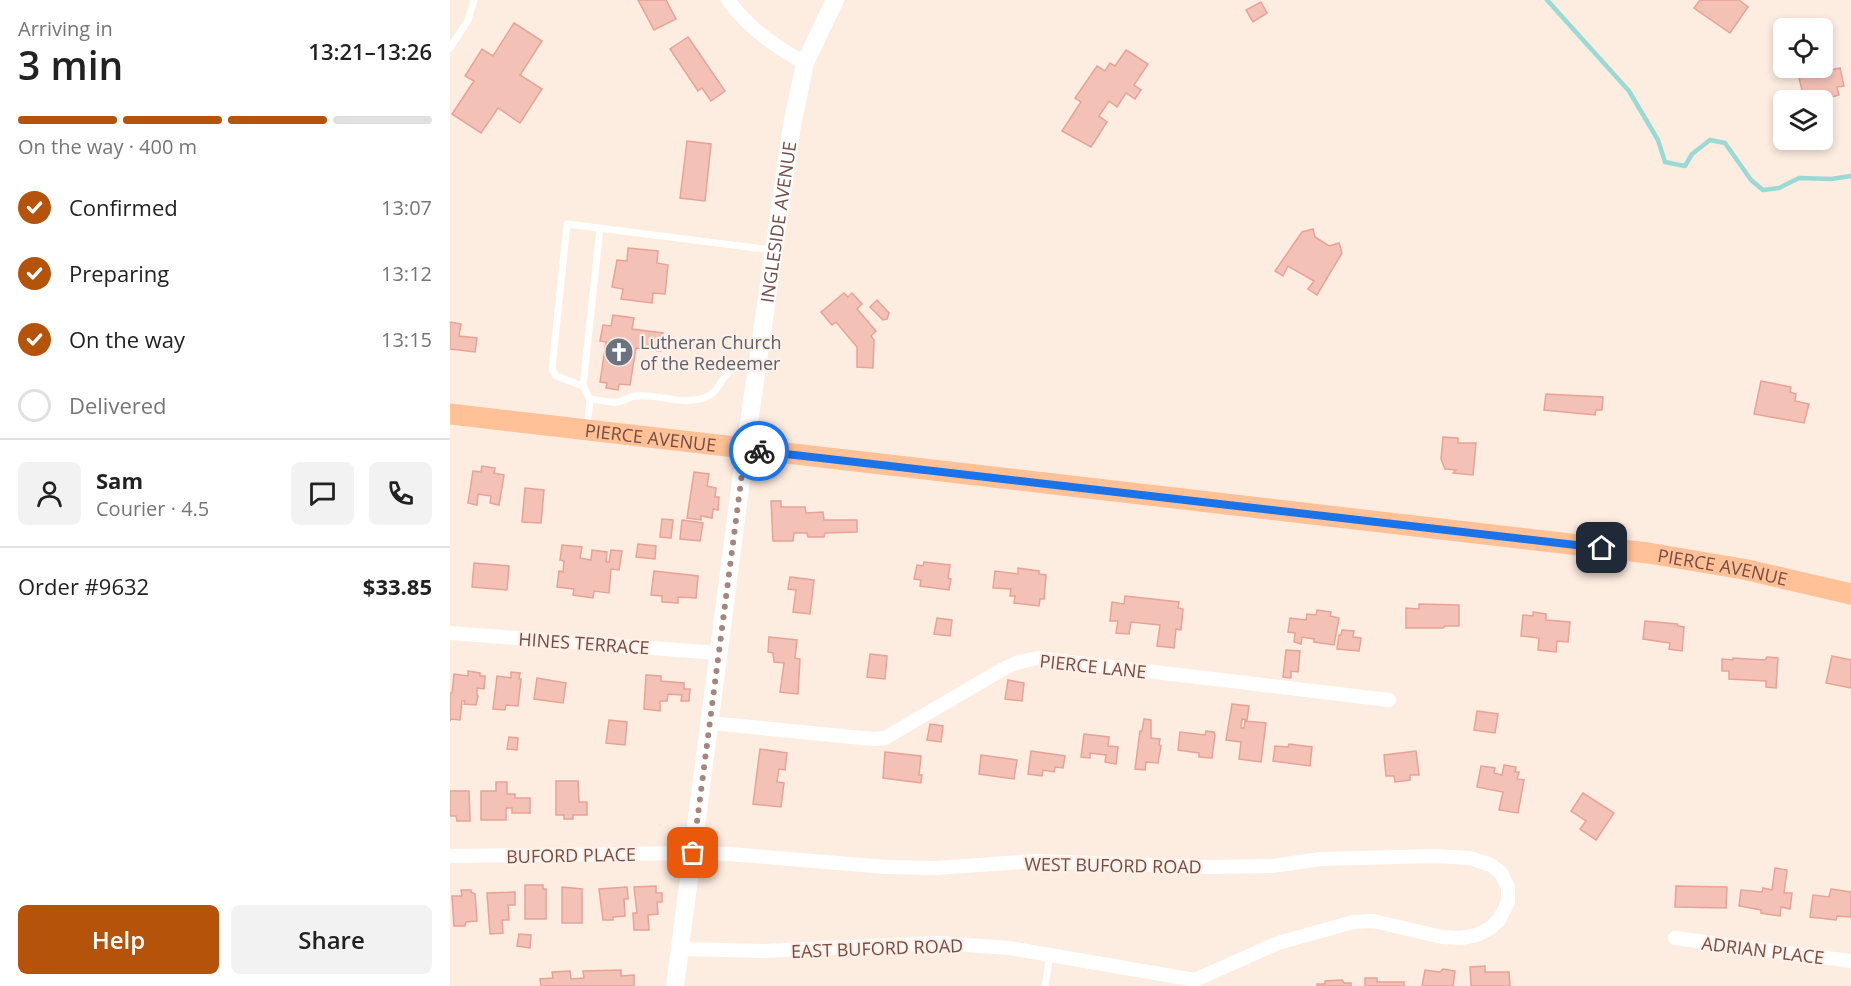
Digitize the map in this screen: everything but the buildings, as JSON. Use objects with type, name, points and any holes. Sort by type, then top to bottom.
[{"type":"main road","name":"PIERCE AVENUE","points":[[450,414],[1648,553],[1743,569],[1851,594]]},
{"type":"street","points":[[728,0],[751,26],[777,48],[805,63]]},
{"type":"street","name":"INGLESIDE AVENUE","points":[[675,986],[745,450],[792,125],[805,63],[835,0]]},
{"type":"street","name":"HINES TERRACE","points":[[450,633],[718,653]]},
{"type":"street","name":"PIERCE LANE","points":[[710,723],[873,739],[885,738],[1003,669],[1037,658],[1389,700]]},
{"type":"street","name":"BUFORD PLACE","points":[[450,856],[693,853]]},
{"type":"street","name":"WEST BUFORD ROAD","points":[[693,853],[887,867],[936,868],[1035,861],[1168,867],[1262,866],[1321,859],[1434,856],[1470,858],[1495,868]]},
{"type":"street","name":"EAST BUFORD ROAD","points":[[680,949],[764,951],[938,943],[1009,948],[1194,983],[1278,943],[1353,922],[1373,921],[1461,938],[1477,935],[1489,929],[1499,920],[1508,902],[1508,887],[1501,873],[1495,868]]},
{"type":"street","name":"ADRIAN PLACE","points":[[1675,938],[1851,961]]},
{"type":"lane","points":[[450,48],[468,20],[474,0]]},
{"type":"lane","points":[[583,386],[555,376],[552,369],[567,224],[774,250]]},
{"type":"lane","points":[[586,431],[590,399],[583,386],[600,228]]},
{"type":"lane","points":[[590,399],[617,402],[636,396],[685,402],[698,400],[708,397],[736,366],[758,368]]},
{"type":"lane","points":[[1045,986],[1050,955]]},
{"type":"waterway","points":[[1547,0],[1629,91],[1658,140],[1665,162],[1685,166],[1692,154],[1710,140],[1725,143],[1751,180],[1763,190],[1779,188],[1799,178],[1831,179],[1851,176]]},
{"type":"way so far","points":[[693,853],[745,450],[759,451]]},
{"type":"place","name":"Lutheran Church of the Redeemer","points":[[619,352]]},
{"type":"route","points":[[759,451],[1602,548]]}]
